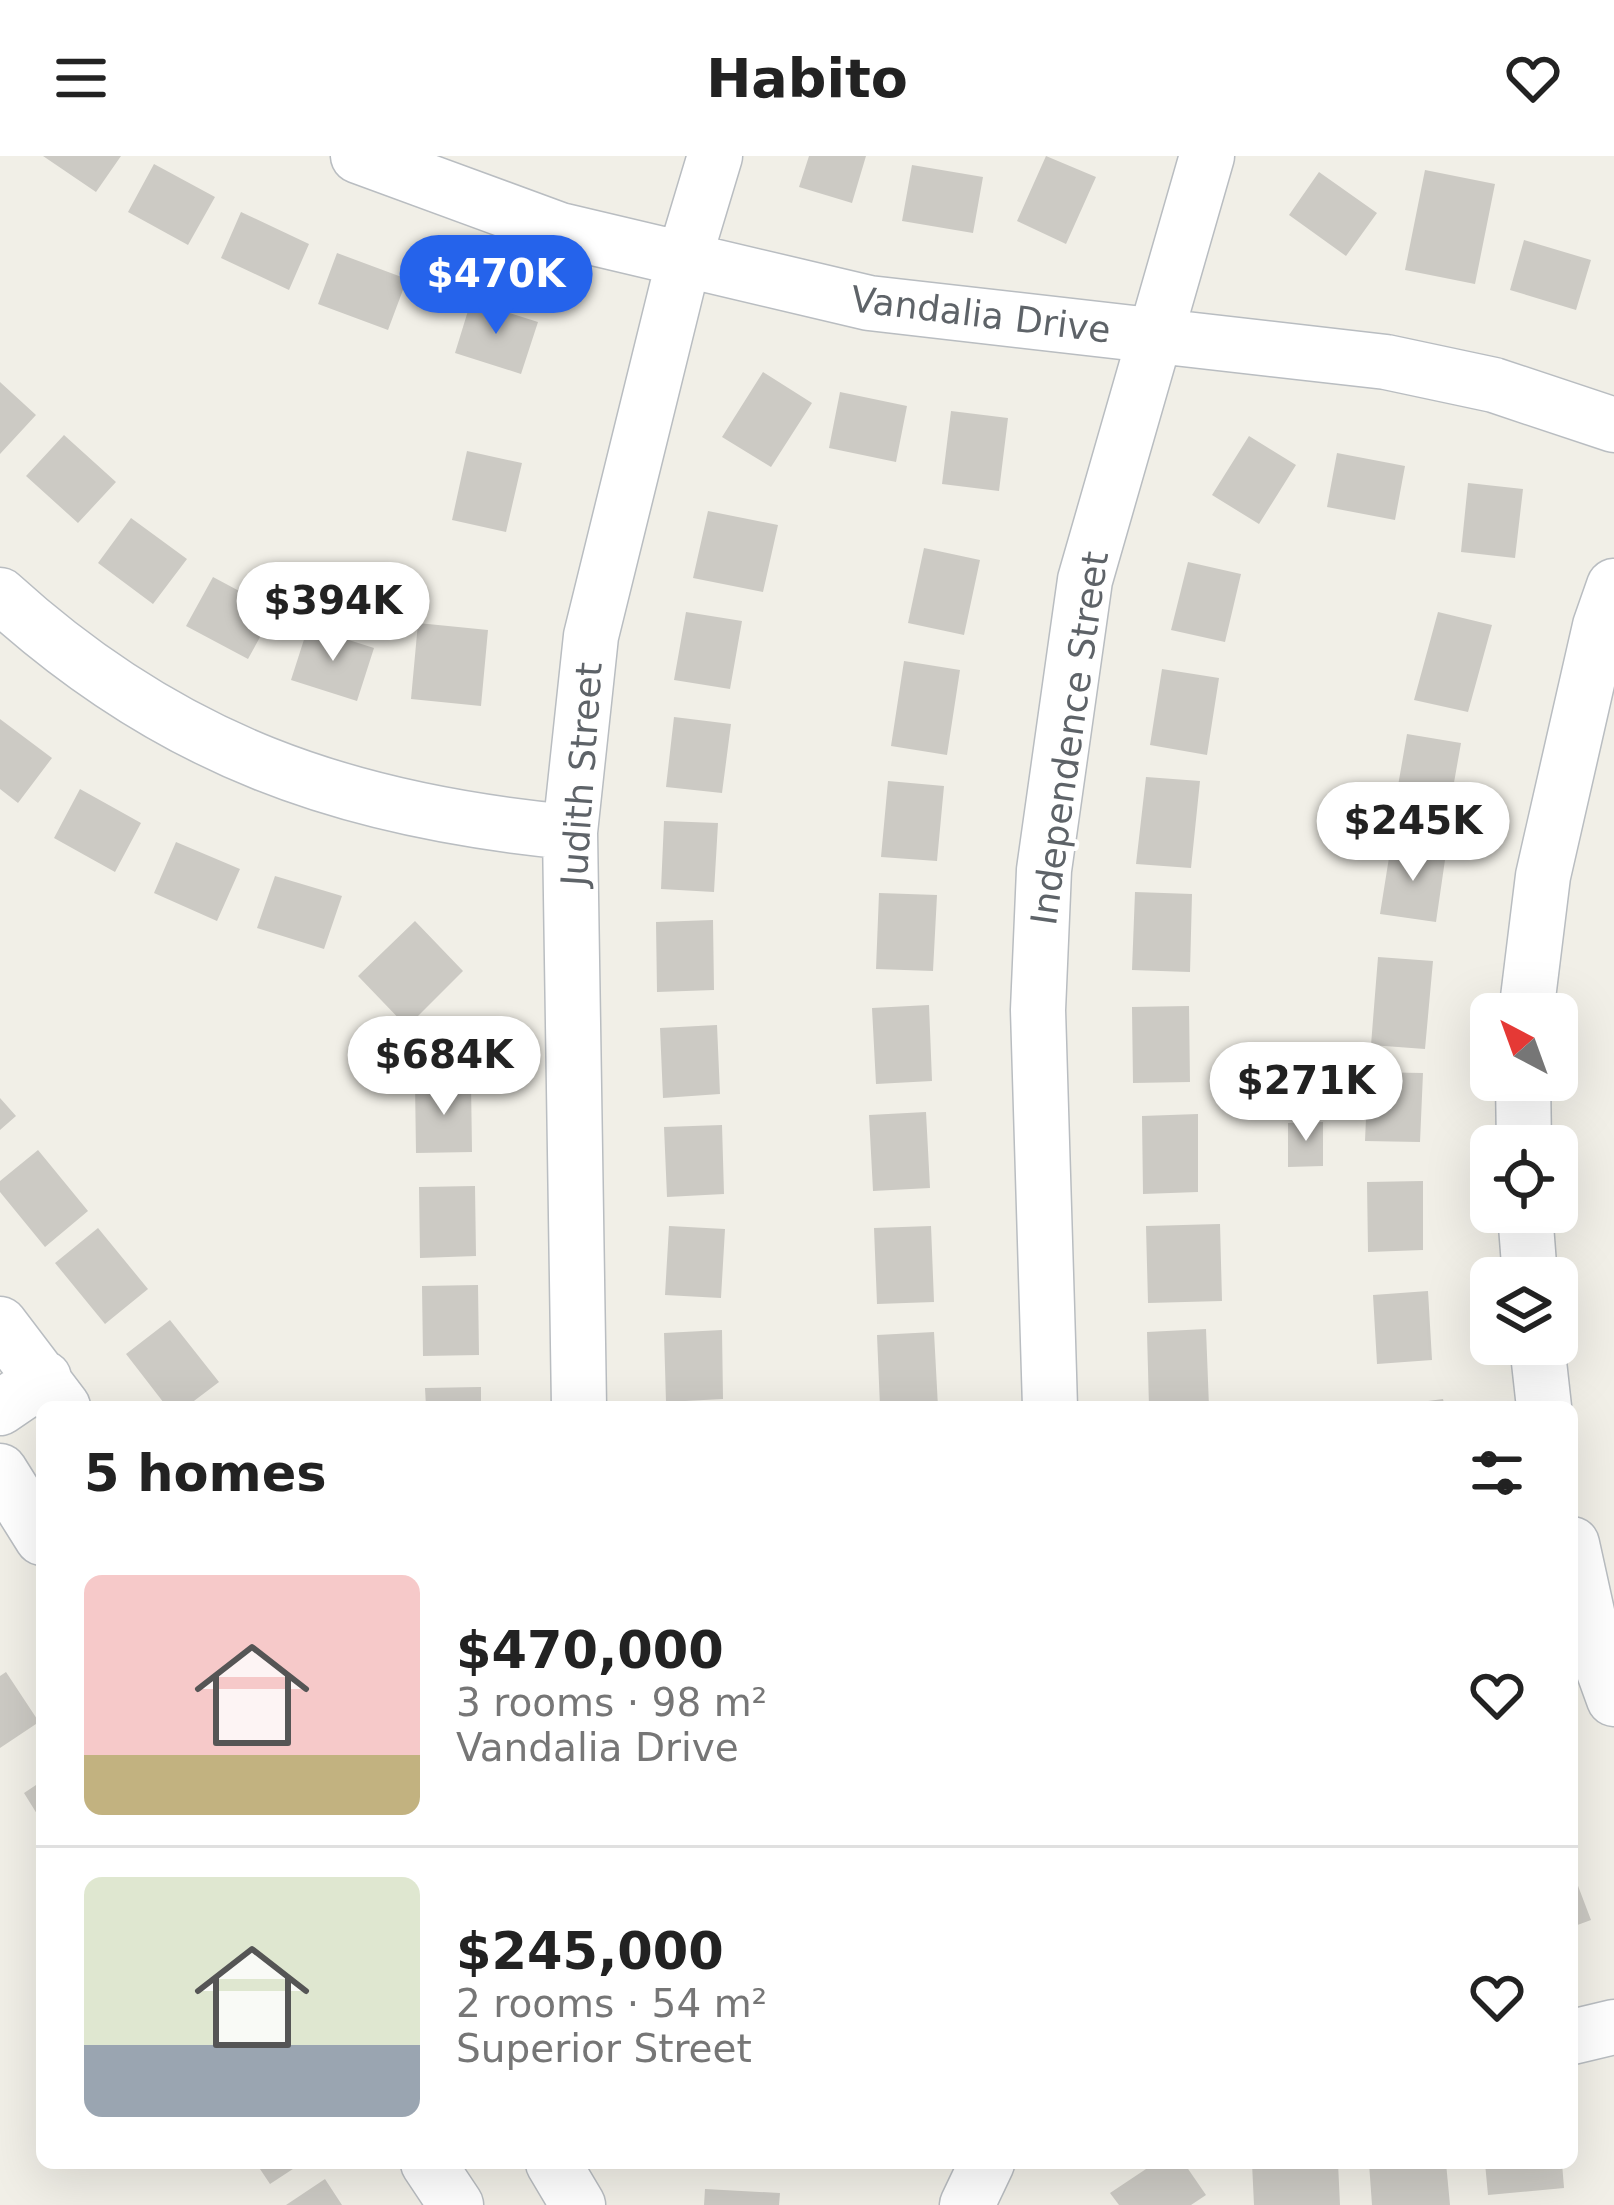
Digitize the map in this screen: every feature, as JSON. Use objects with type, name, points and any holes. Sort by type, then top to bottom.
[{"type":"street","name":"Vandalia Drive","points":[[358,156],[560,230],[869,303],[1386,362],[1494,385],[1614,425]]},
{"type":"street","name":"Judith Street","points":[[579,1401],[570,832],[591,636],[684,260],[715,156]]},
{"type":"street","name":"Independence Street","points":[[1049,1401],[1038,1010],[1044,870],[1085,580],[1207,156]]},
{"type":"street","points":[[1529,993],[1543,876],[1600,626],[1614,586]]},
{"type":"street","points":[[0,595],[30,622],[159,713],[263,766],[366,800],[480,824],[570,832]]},
{"type":"street","points":[[0,1324],[36,1398]]},
{"type":"street","points":[[1539,1365],[1543,1401]]},
{"type":"street","points":[[0,1471],[36,1528]]},
{"type":"street","points":[[1578,1571],[1594,1644],[1614,1700]]},
{"type":"street","points":[[1578,2035],[1614,2026]]},
{"type":"street","points":[[432,2169],[456,2205]]},
{"type":"street","points":[[557,2169],[578,2205]]},
{"type":"street","points":[[967,2205],[984,2169]]},
{"type":"building","points":[[43,156],[121,156],[96,192]]},
{"type":"building","points":[[809,156],[866,156],[852,203],[799,187]]},
{"type":"building","points":[[1046,156],[1096,177],[1066,244],[1017,221]]},
{"type":"building","points":[[154,164],[215,197],[188,245],[128,212]]},
{"type":"building","points":[[912,165],[983,177],[973,233],[902,221]]},
{"type":"building","points":[[1425,170],[1495,184],[1475,284],[1405,270]]},
{"type":"building","points":[[1319,172],[1377,213],[1346,256],[1289,215]]},
{"type":"building","points":[[241,212],[309,244],[289,290],[221,258]]},
{"type":"building","points":[[1524,240],[1591,260],[1576,310],[1510,290]]},
{"type":"building","points":[[337,253],[407,279],[388,330],[318,304]]},
{"type":"building","points":[[471,301],[538,322],[521,374],[455,353]]},
{"type":"building","points":[[763,372],[812,403],[771,467],[722,437]]},
{"type":"building","points":[[0,382],[36,415],[0,454]]},
{"type":"building","points":[[840,392],[907,406],[896,462],[829,448]]},
{"type":"building","points":[[951,411],[1008,418],[999,491],[942,484]]},
{"type":"building","points":[[64,435],[116,482],[78,523],[26,476]]},
{"type":"building","points":[[1249,436],[1296,465],[1259,524],[1212,495]]},
{"type":"building","points":[[467,451],[522,463],[506,532],[452,520]]},
{"type":"building","points":[[1337,453],[1405,466],[1395,520],[1327,507]]},
{"type":"building","points":[[1468,483],[1523,489],[1515,558],[1461,552]]},
{"type":"building","points":[[708,511],[778,525],[763,592],[693,578]]},
{"type":"building","points":[[131,518],[187,559],[153,604],[98,563]]},
{"type":"building","points":[[924,548],[980,560],[964,635],[908,623]]},
{"type":"building","points":[[1188,562],[1241,574],[1225,642],[1171,630]]},
{"type":"building","points":[[213,577],[275,610],[248,659],[186,626]]},
{"type":"building","points":[[686,612],[742,621],[730,689],[674,680]]},
{"type":"building","points":[[1438,612],[1492,625],[1468,712],[1414,700]]},
{"type":"building","points":[[418,623],[488,630],[481,706],[411,699]]},
{"type":"building","points":[[308,627],[374,648],[357,701],[291,680]]},
{"type":"building","points":[[904,661],[960,670],[947,755],[891,746]]},
{"type":"building","points":[[1162,669],[1219,678],[1207,755],[1150,745]]},
{"type":"building","points":[[674,717],[731,724],[722,793],[666,787]]},
{"type":"building","points":[[0,719],[52,758],[18,803],[0,789]]},
{"type":"building","points":[[1407,734],[1461,743],[1449,811],[1395,803]]},
{"type":"building","points":[[1146,777],[1200,781],[1191,868],[1136,864]]},
{"type":"building","points":[[888,781],[944,786],[937,861],[881,857]]},
{"type":"building","points":[[80,789],[141,823],[115,872],[54,838]]},
{"type":"building","points":[[664,821],[718,823],[714,892],[661,889]]},
{"type":"building","points":[[176,842],[240,869],[217,921],[154,893]]},
{"type":"building","points":[[1391,845],[1446,853],[1436,922],[1380,914]]},
{"type":"building","points":[[275,876],[342,896],[324,949],[257,928]]},
{"type":"building","points":[[1135,892],[1192,894],[1190,972],[1132,970]]},
{"type":"building","points":[[879,893],[937,895],[933,971],[876,969]]},
{"type":"building","points":[[713,920],[714,990],[657,992],[656,922]]},
{"type":"building","points":[[415,921],[463,971],[407,1027],[358,976]]},
{"type":"building","points":[[1378,957],[1433,961],[1425,1049],[1371,1045]]},
{"type":"building","points":[[929,1005],[932,1081],[876,1084],[872,1008]]},
{"type":"building","points":[[1189,1006],[1190,1082],[1133,1083],[1132,1007]]},
{"type":"building","points":[[717,1025],[720,1094],[663,1098],[660,1028]]},
{"type":"building","points":[[1368,1072],[1423,1073],[1420,1142],[1365,1141]]},
{"type":"building","points":[[471,1082],[472,1152],[416,1153],[415,1083]]},
{"type":"building","points":[[0,1098],[16,1116],[0,1130]]},
{"type":"building","points":[[926,1112],[930,1188],[873,1191],[869,1115]]},
{"type":"building","points":[[1198,1114],[1198,1192],[1143,1194],[1142,1116]]},
{"type":"building","points":[[1323,1122],[1323,1166],[1288,1167],[1288,1123]]},
{"type":"building","points":[[722,1125],[724,1194],[667,1197],[664,1127]]},
{"type":"building","points":[[38,1150],[88,1211],[45,1247],[0,1192],[0,1181]]},
{"type":"building","points":[[1423,1181],[1423,1250],[1368,1252],[1367,1182]]},
{"type":"building","points":[[475,1186],[476,1256],[420,1258],[419,1187]]},
{"type":"building","points":[[1220,1224],[1222,1301],[1148,1303],[1146,1226]]},
{"type":"building","points":[[669,1226],[725,1229],[721,1298],[665,1295]]},
{"type":"building","points":[[931,1226],[934,1302],[877,1304],[874,1228]]},
{"type":"building","points":[[98,1228],[148,1289],[105,1324],[55,1263]]},
{"type":"building","points":[[478,1285],[479,1355],[423,1356],[422,1286]]},
{"type":"building","points":[[1428,1291],[1432,1360],[1377,1364],[1373,1295]]},
{"type":"building","points":[[170,1320],[219,1382],[194,1401],[162,1401],[126,1354]]},
{"type":"building","points":[[1206,1329],[1209,1401],[1149,1401],[1147,1332]]},
{"type":"building","points":[[722,1330],[723,1399],[666,1401],[664,1333]]},
{"type":"building","points":[[934,1332],[938,1401],[880,1401],[877,1335]]},
{"type":"building","points":[[481,1387],[481,1401],[426,1401],[425,1388]]},
{"type":"building","points":[[6,1672],[36,1724],[0,1748],[0,1676]]},
{"type":"building","points":[[36,1785],[36,1812],[24,1793]]},
{"type":"building","points":[[1578,1886],[1591,1920],[1578,1925]]},
{"type":"building","points":[[260,2169],[293,2169],[270,2184]]},
{"type":"building","points":[[1146,2169],[1188,2169],[1206,2195],[1191,2205],[1119,2205],[1110,2193]]},
{"type":"building","points":[[1252,2169],[1338,2169],[1340,2205],[1254,2205]]},
{"type":"building","points":[[1369,2169],[1447,2169],[1450,2205],[1372,2205]]},
{"type":"building","points":[[1486,2169],[1562,2169],[1564,2188],[1488,2195]]},
{"type":"building","points":[[325,2179],[342,2205],[286,2205]]},
{"type":"building","points":[[705,2189],[780,2193],[779,2205],[704,2205]]}]
